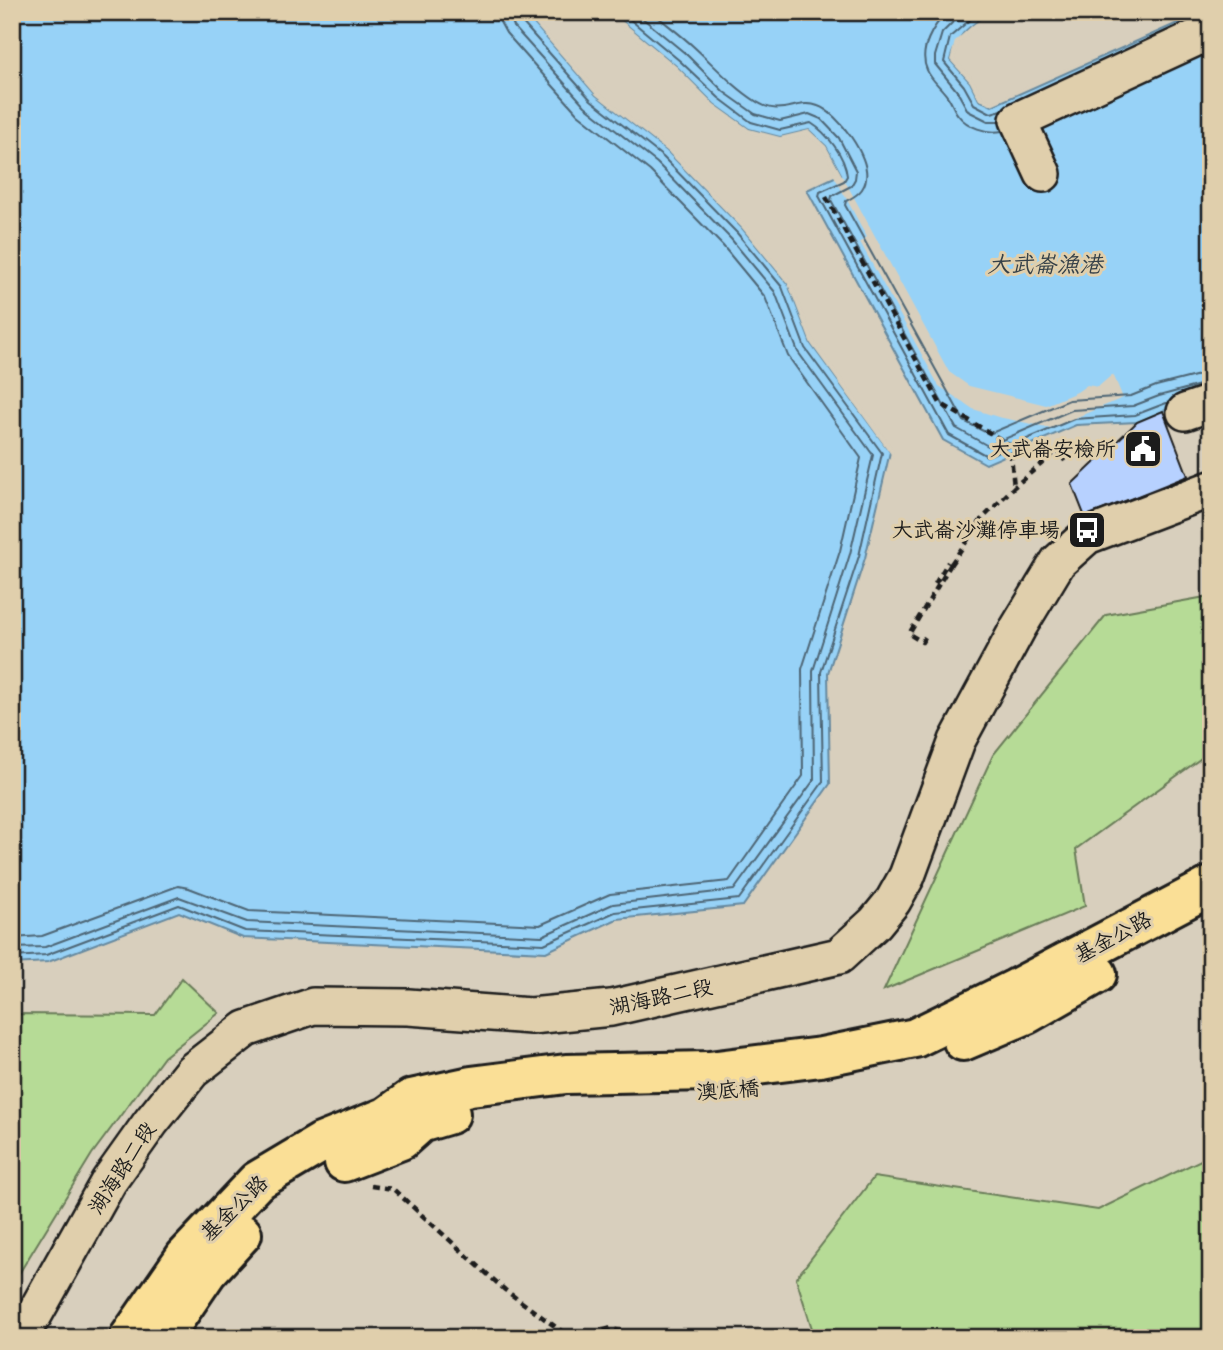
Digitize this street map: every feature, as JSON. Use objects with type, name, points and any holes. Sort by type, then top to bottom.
[{"type":"main road","name":"基金公路","points":[[1021,1001],[1211,886]]},
{"type":"main road","name":"基金公路","points":[[1021,1001],[1211,911]]},
{"type":"main road","name":"澳底橋","points":[[415,1111],[567,1094],[715,1092],[834,1080],[921,1059],[1021,1001]]},
{"type":"main road","name":"基金公路","points":[[129,1338],[185,1257],[257,1181],[321,1143],[386,1117],[415,1111]]},
{"type":"main road","name":"基金公路","points":[[162,1338],[207,1272],[272,1200],[322,1170],[401,1140],[415,1111]]},
{"type":"street","points":[[1043,174],[1017,120],[1211,31]]},
{"type":"street","name":"湖海路二段","points":[[16,1338],[34,1315],[109,1181],[151,1122],[192,1071],[246,1029],[313,1006],[408,1007],[531,1016],[611,1008],[839,956],[875,923],[893,901],[907,876],[957,741],[1018,628],[1058,562],[1087,536],[1211,489]]},
{"type":"path","points":[[826,197],[940,403],[1010,445],[1014,486]]},
{"type":"path","points":[[925,637],[922,642],[909,634],[982,519],[1014,486],[1058,450],[1065,461]]},
{"type":"path","points":[[935,584],[948,562],[951,564]]},
{"type":"path","points":[[366,1185],[393,1189],[505,1290],[571,1338]]},
{"type":"path","points":[[581,1338],[611,1328],[637,1338]]},
{"type":"green space","points":[[1211,596],[1211,751],[1076,849],[1085,906],[884,990],[993,755],[1106,615]]},
{"type":"green space","points":[[182,978],[219,1013],[164,1057],[92,1154],[12,1285],[12,1014],[155,1015]]},
{"type":"green space","points":[[1211,1155],[1211,1338],[815,1338],[796,1278],[874,1177],[1098,1210]]},
{"type":"water","points":[[12,12],[524,12],[596,95],[667,151],[742,228],[788,284],[811,344],[890,452],[865,558],[828,673],[830,784],[743,906],[617,919],[546,952],[243,938],[179,912],[48,962],[12,964]]},
{"type":"water","name":"大武崙漁港","points":[[611,12],[991,12],[970,26],[961,36],[950,60],[970,82],[979,100],[992,106],[1202,12],[1211,12],[1211,397],[1137,422],[1076,425],[986,464],[943,440],[807,190],[841,174],[826,146],[809,130],[780,137],[749,129],[714,104],[676,66]]},
{"type":"pier","points":[[524,12],[528,12],[599,93],[670,149],[745,226],[791,282],[814,342],[893,450],[893,457],[811,344],[788,284],[742,228],[667,151],[596,95]]},
{"type":"pier","points":[[608,12],[676,66],[714,104],[749,129],[780,137],[809,130],[826,146],[949,372],[969,386],[1046,405],[1087,385],[1098,387],[1113,374],[1123,398],[1051,428],[973,409],[939,386],[860,242],[867,237],[833,174],[836,173],[823,148],[808,134],[780,141],[747,132],[712,106],[673,68],[611,18]]},
{"type":"pier","points":[[991,12],[995,12],[959,42],[954,59],[973,80],[982,97],[994,102],[1082,62],[991,104],[979,100],[970,82],[950,60],[955,41]]},
{"type":"building","name":"大武崙安檢所","points":[[1163,411],[1188,476],[1085,517],[1072,484],[1137,422]]},
{"type":"place","name":"大武崙安檢所","points":[[1143,449]]},
{"type":"place","name":"大武崙沙灘停車場","points":[[1087,530]]}]
